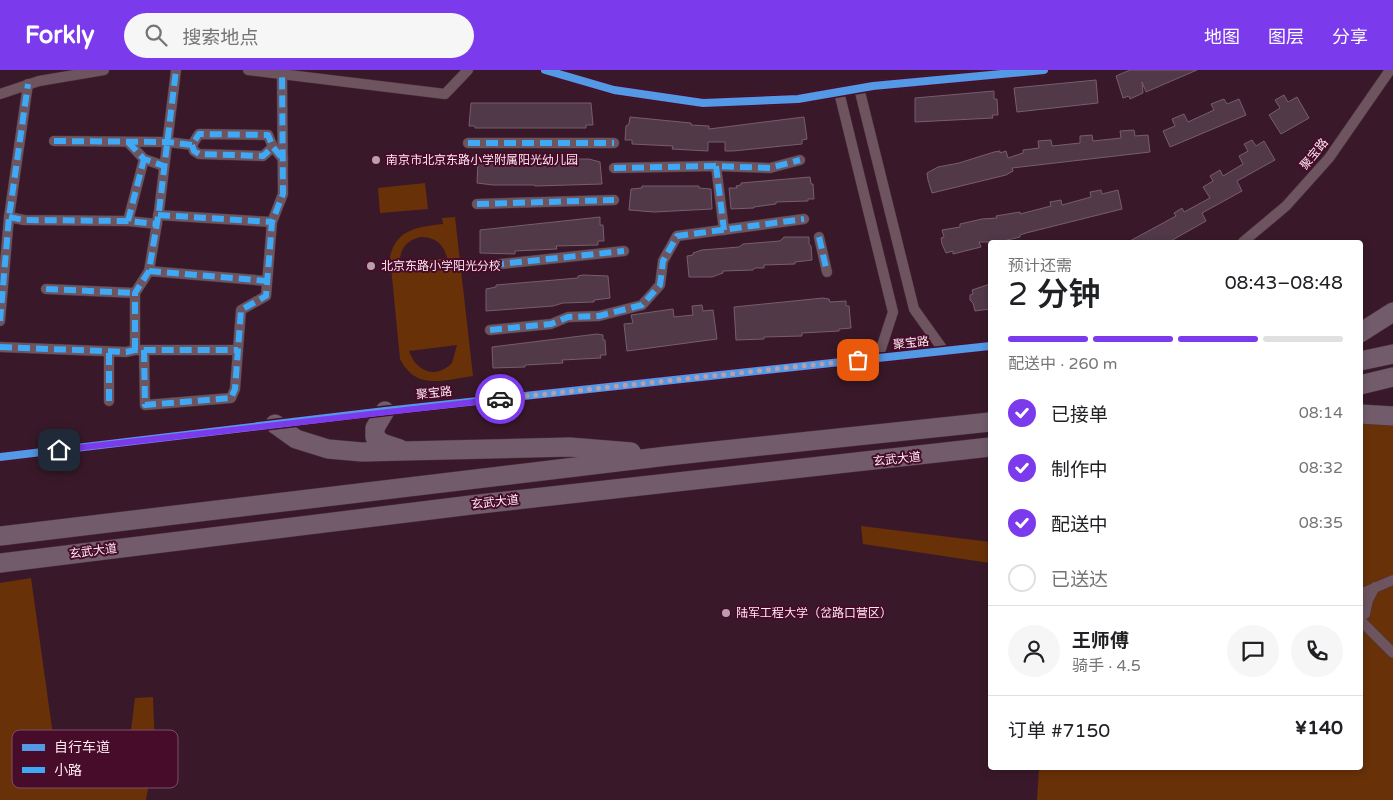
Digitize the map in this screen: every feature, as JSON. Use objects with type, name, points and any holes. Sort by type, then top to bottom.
[{"type":"highway","points":[[1363,332],[1393,312]]},
{"type":"highway","points":[[1363,360],[1393,354]]},
{"type":"highway","points":[[1363,384],[1393,377]]},
{"type":"highway","points":[[385,411],[375,428],[375,437],[382,443],[406,452]]},
{"type":"highway","points":[[1363,414],[1393,416]]},
{"type":"highway","name":"玄武大道","points":[[0,536],[667,456],[988,422]]},
{"type":"highway","points":[[275,424],[296,439],[328,449],[362,452],[570,447],[667,456]]},
{"type":"highway","name":"玄武大道","points":[[0,563],[461,506],[988,447]]},
{"type":"street","points":[[0,94],[39,81],[104,70]]},
{"type":"street","points":[[176,70],[168,142],[149,271],[135,293],[145,405],[230,398],[235,389],[241,310],[266,296],[272,222],[283,194],[282,74]]},
{"type":"street","points":[[248,70],[445,94],[468,70]]},
{"type":"street","points":[[545,70],[614,90],[703,103],[798,99],[859,88],[953,77],[1044,70]]},
{"type":"street","name":"聚宝路","points":[[1246,240],[1286,206],[1329,158],[1390,70]]},
{"type":"street","points":[[0,321],[9,216],[28,84]]},
{"type":"street","points":[[859,88],[914,308],[944,351]]},
{"type":"street","points":[[839,92],[893,312],[878,358]]},
{"type":"street","points":[[192,144],[199,134],[268,135],[273,147],[283,159]]},
{"type":"street","points":[[54,141],[192,144]]},
{"type":"street","points":[[128,142],[144,159],[164,166]]},
{"type":"street","points":[[468,143],[614,143]]},
{"type":"street","points":[[192,144],[194,151],[199,154],[262,156],[273,147]]},
{"type":"street","points":[[128,221],[144,159]]},
{"type":"street","points":[[614,168],[716,166],[770,168],[800,160]]},
{"type":"street","points":[[716,166],[724,230]]},
{"type":"street","points":[[477,204],[614,200]]},
{"type":"street","points":[[9,216],[24,220],[272,222]]},
{"type":"street","points":[[490,330],[551,324],[568,317],[600,316],[642,305],[660,285],[662,261],[676,236],[804,219]]},
{"type":"street","points":[[820,237],[827,272]]},
{"type":"street","points":[[492,265],[624,251]]},
{"type":"street","points":[[149,271],[267,281]]},
{"type":"street","points":[[46,289],[135,293]]},
{"type":"street","name":"聚宝路","points":[[0,457],[385,411],[988,346]]},
{"type":"street","points":[[0,347],[109,352],[140,350],[238,350]]},
{"type":"street","points":[[109,352],[109,401]]},
{"type":"street","points":[[1363,593],[1393,580]]},
{"type":"street","points":[[1363,617],[1368,600],[1375,588]]},
{"type":"street","points":[[1363,621],[1393,653]]},
{"type":"shaded area","points":[[425,183],[428,209],[380,213],[378,188]]},
{"type":"shaded area","points":[[455,217],[473,376],[432,381],[414,376],[400,359],[390,257],[397,240],[403,235],[417,228],[443,224],[442,218]],"holes":[[[421,237],[431,238],[438,242],[444,249],[447,258],[400,264],[401,254],[405,246],[412,240]],[[457,345],[452,363],[446,368],[433,372],[427,371],[416,364],[409,351]]]},
{"type":"shaded area","points":[[1363,422],[1393,424],[1393,800],[1037,800],[1039,770],[1363,770]]},
{"type":"shaded area","points":[[861,526],[988,542],[988,563],[863,544]]},
{"type":"shaded area","points":[[31,578],[52,730],[12,730],[12,788],[148,788],[146,800],[0,800],[0,583]]},
{"type":"shaded area","points":[[153,697],[154,730],[131,730],[135,698]]},
{"type":"building","points":[[1130,70],[1197,70],[1146,92],[1142,82],[1143,93],[1130,99],[1129,96],[1123,98],[1116,76]]},
{"type":"building","points":[[1096,80],[1098,103],[1017,112],[1014,88]]},
{"type":"building","points":[[994,91],[994,99],[997,99],[998,115],[992,115],[993,118],[915,122],[915,98]]},
{"type":"building","points":[[1284,95],[1288,102],[1297,97],[1309,118],[1281,134],[1269,115],[1280,108],[1275,100]]},
{"type":"building","points":[[1224,99],[1227,104],[1239,99],[1246,115],[1170,147],[1163,131],[1175,126],[1172,119],[1184,114],[1188,122],[1214,110],[1211,104]]},
{"type":"building","points":[[471,103],[591,103],[593,125],[586,125],[586,128],[475,128],[475,126],[469,126]]},
{"type":"building","points":[[630,117],[691,123],[691,125],[709,126],[709,129],[804,117],[807,139],[802,140],[802,144],[733,151],[725,151],[725,142],[708,142],[708,151],[672,149],[673,146],[632,144],[632,140],[625,140],[626,126],[629,124]]},
{"type":"building","points":[[1134,130],[1135,136],[1148,135],[1150,152],[1012,168],[1013,171],[1006,175],[932,193],[928,180],[927,173],[938,167],[1000,151],[1000,153],[1006,151],[1008,158],[1023,153],[1023,150],[1039,148],[1038,141],[1051,140],[1052,146],[1080,143],[1080,136],[1092,135],[1093,141],[1121,138],[1120,131]]},
{"type":"building","points":[[1252,140],[1256,146],[1264,141],[1275,160],[1237,181],[1242,191],[1202,213],[1206,221],[1173,240],[1132,240],[1176,216],[1174,213],[1182,208],[1184,212],[1210,198],[1203,187],[1213,181],[1210,176],[1220,170],[1223,176],[1243,164],[1239,156],[1248,151],[1244,144]]},
{"type":"building","points":[[589,159],[600,162],[602,184],[535,186],[477,183],[478,162],[494,160]]},
{"type":"building","points":[[810,177],[811,184],[813,184],[814,199],[808,199],[808,201],[776,202],[776,204],[754,208],[731,209],[729,188],[737,188],[736,186],[741,185],[741,183]]},
{"type":"building","points":[[642,186],[699,186],[699,188],[711,189],[712,209],[654,212],[629,210],[631,189],[642,188]]},
{"type":"building","points":[[1101,190],[1102,194],[1118,190],[1122,209],[1026,233],[1020,235],[1020,237],[1007,240],[979,242],[981,247],[953,254],[953,251],[946,253],[942,244],[941,238],[944,237],[942,230],[960,227],[960,224],[982,219],[997,218],[996,216],[1020,212],[1020,214],[1051,206],[1050,202],[1061,200],[1062,205],[1091,197],[1090,192]]},
{"type":"building","points":[[600,217],[600,225],[603,225],[604,241],[598,241],[598,245],[556,246],[557,249],[515,251],[515,254],[480,253],[480,230]]},
{"type":"building","points":[[784,237],[809,237],[812,260],[795,262],[795,264],[764,265],[764,268],[755,268],[753,270],[723,271],[723,273],[712,277],[689,277],[687,256],[693,255],[693,253],[702,250],[739,247],[743,244],[780,241]]},
{"type":"building","points":[[578,276],[608,276],[610,298],[594,300],[594,302],[563,303],[553,306],[486,311],[486,289],[496,287],[496,285],[578,278]]},
{"type":"building","points":[[988,285],[988,309],[975,311],[970,300],[970,295],[973,294],[972,290]]},
{"type":"building","points":[[829,299],[830,302],[846,301],[846,306],[849,306],[851,328],[839,329],[839,331],[802,333],[802,336],[736,340],[734,307]]},
{"type":"building","points":[[702,305],[703,311],[713,310],[717,339],[627,351],[624,324],[633,323],[631,315],[673,309],[674,317],[693,315],[692,306]]},
{"type":"building","points":[[597,334],[603,335],[603,340],[605,340],[606,355],[600,355],[601,358],[562,360],[563,363],[525,365],[525,367],[493,368],[492,347]]},
{"type":"marked path","points":[[135,350],[135,293],[149,271],[159,211],[176,70]]},
{"type":"marked path","points":[[144,350],[145,405],[231,398],[235,389],[241,310],[266,296],[272,222],[283,194],[282,74]]},
{"type":"marked path","points":[[0,321],[9,217],[28,84]]},
{"type":"marked path","points":[[54,141],[168,142],[192,145],[199,134],[268,135],[273,147],[283,159]]},
{"type":"marked path","points":[[128,142],[144,159],[164,166]]},
{"type":"marked path","points":[[468,143],[614,143]]},
{"type":"marked path","points":[[192,145],[194,151],[199,154],[263,156],[273,147]]},
{"type":"marked path","points":[[128,221],[144,159]]},
{"type":"marked path","points":[[614,168],[716,166],[770,168],[800,160]]},
{"type":"marked path","points":[[716,166],[724,230]]},
{"type":"marked path","points":[[477,204],[614,200]]},
{"type":"marked path","points":[[158,215],[272,222]]},
{"type":"marked path","points":[[9,217],[24,220],[128,221],[157,224]]},
{"type":"marked path","points":[[490,330],[551,324],[568,317],[599,316],[642,305],[660,285],[663,261],[677,236],[804,219]]},
{"type":"marked path","points":[[819,237],[827,272]]},
{"type":"marked path","points":[[492,265],[624,251]]},
{"type":"marked path","points":[[149,271],[267,281]]},
{"type":"marked path","points":[[46,289],[135,293]]},
{"type":"marked path","points":[[0,347],[126,352],[135,350],[238,350]]},
{"type":"marked path","points":[[109,352],[109,401]]},
{"type":"cycle path","points":[[545,70],[614,90],[703,103],[798,99],[873,86],[1044,70]]},
{"type":"cycle path","points":[[0,457],[385,411],[988,346]]},
{"type":"way so far","points":[[500,399],[858,360]]},
{"type":"place","name":"南京市北京东路小学附属阳光幼儿园","points":[[376,160]]},
{"type":"place","name":"北京东路小学阳光分校","points":[[371,266]]},
{"type":"place","name":"陆军工程大学（岔路口营区）","points":[[726,613]]},
{"type":"route","points":[[59,450],[500,399]]}]
